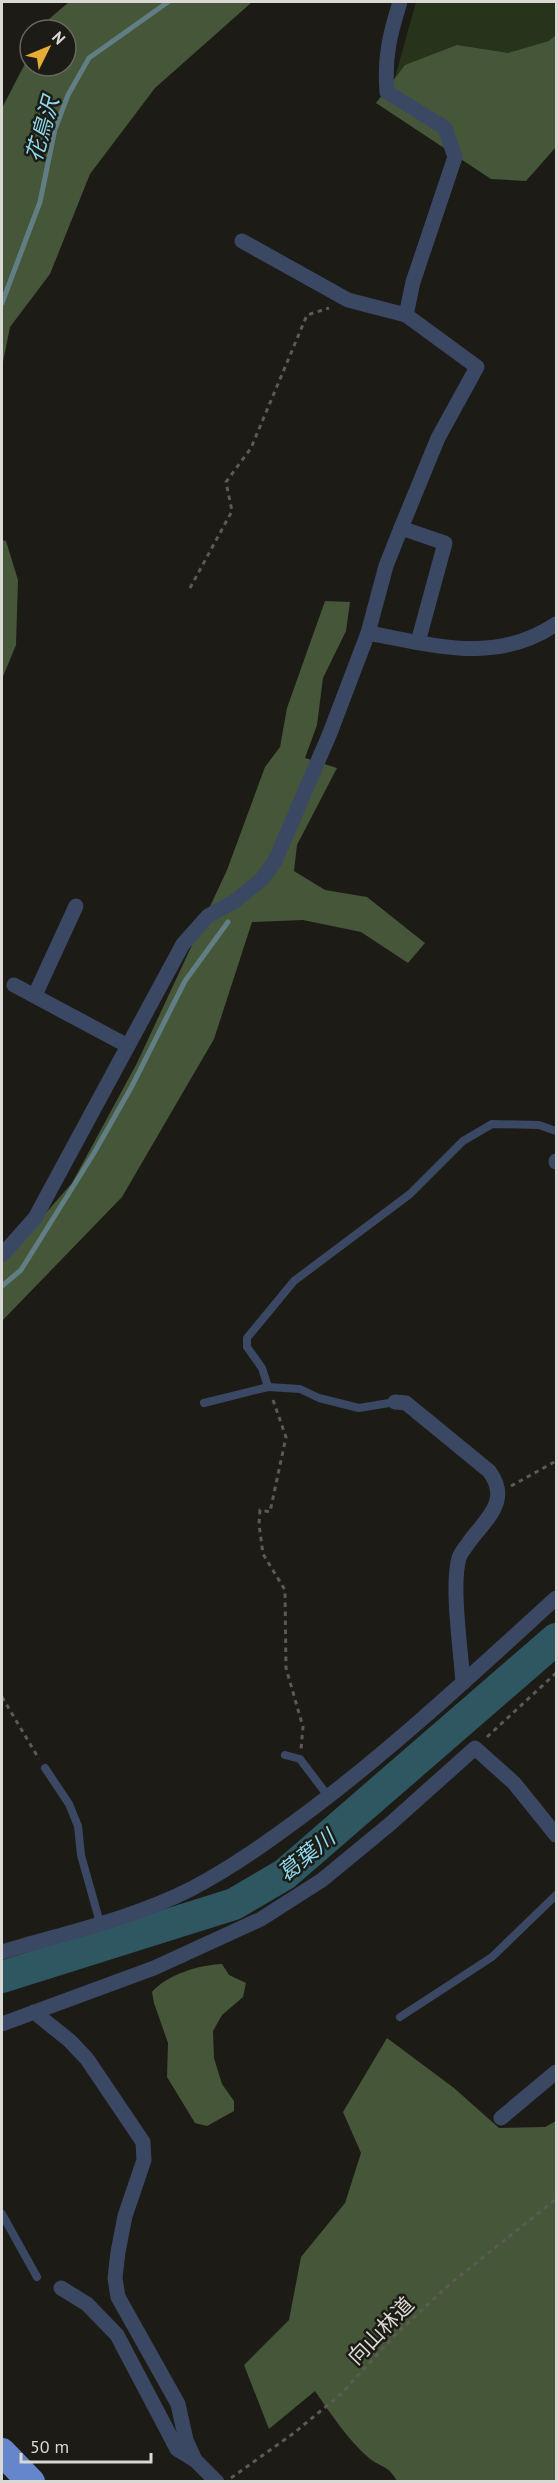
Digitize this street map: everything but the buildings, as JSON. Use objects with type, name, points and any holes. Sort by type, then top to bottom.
[{"type":"highway","points":[[2,2452],[31,2481]]},
{"type":"street","points":[[400,2],[387,43],[385,71],[387,92],[445,128],[455,157],[413,282],[406,315]]},
{"type":"street","points":[[2,1255],[35,1218],[183,944],[208,916],[235,901],[262,879],[275,861],[330,733],[368,633],[386,566],[401,528],[438,438],[477,367],[406,315],[341,296],[242,241]]},
{"type":"street","points":[[401,528],[445,543],[418,642]]},
{"type":"street","points":[[368,633],[464,649],[503,648],[533,638],[556,624]]},
{"type":"street","points":[[35,995],[76,906]]},
{"type":"street","points":[[14,985],[128,1046]]},
{"type":"street","points":[[395,1402],[406,1403],[489,1471],[497,1481],[499,1492],[492,1512],[460,1556],[456,1577],[463,1683]]},
{"type":"street","points":[[2,1952],[148,1908],[190,1889],[251,1855],[431,1713],[556,1598]]},
{"type":"street","points":[[2,2024],[154,1968],[261,1919],[322,1881],[475,1748],[514,1783],[556,1835]]},
{"type":"street","points":[[34,2012],[70,2040],[87,2059],[143,2142],[144,2160],[125,2216],[118,2252],[116,2278],[118,2297],[178,2404],[186,2440],[195,2460]]},
{"type":"street","points":[[501,2118],[556,2072]]},
{"type":"street","points":[[61,2288],[87,2304],[117,2335],[177,2449],[195,2460],[216,2481]]},
{"type":"lane","points":[[268,1387],[262,1368],[247,1347],[247,1338],[294,1281],[410,1194],[462,1141],[492,1124],[539,1125],[556,1131]]},
{"type":"lane","points":[[204,1403],[268,1387],[300,1389],[319,1398],[359,1408],[395,1402]]},
{"type":"lane","points":[[285,1755],[300,1759],[328,1796]]},
{"type":"lane","points":[[45,1768],[69,1804],[78,1826],[81,1855],[99,1923]]},
{"type":"lane","points":[[400,2017],[492,1957],[556,1895]]},
{"type":"lane","points":[[2,2214],[37,2277]]},
{"type":"path","points":[[190,588],[232,512],[226,482],[251,448],[307,315],[328,308],[341,296]]},
{"type":"path","points":[[268,1387],[286,1437],[270,1512],[260,1510],[259,1524],[263,1554],[285,1590],[286,1668],[303,1727],[300,1759]]},
{"type":"path","points":[[499,1492],[556,1461]]},
{"type":"path","points":[[475,1748],[556,1673]]},
{"type":"path","points":[[2,1697],[45,1768]]},
{"type":"path","name":"向山林道","points":[[225,2481],[294,2433],[341,2394],[395,2335],[451,2283],[556,2199]]},
{"type":"green space","points":[[69,2],[252,2],[155,88],[90,174],[50,274],[10,327],[2,367],[2,108],[18,77],[78,78],[78,18],[50,18]]},
{"type":"green space","points":[[416,2],[556,2],[556,105],[394,81]]},
{"type":"green space","points":[[556,35],[556,147],[526,181],[491,179],[376,103],[405,65],[457,45],[508,53],[549,41]]},
{"type":"green space","points":[[2,540],[6,541],[18,580],[16,645],[2,679]]},
{"type":"green space","points":[[325,601],[350,602],[346,631],[323,678],[317,725],[305,758],[337,768],[297,845],[294,871],[325,890],[367,897],[425,943],[408,963],[361,932],[303,920],[252,922],[214,1039],[122,1197],[2,1321],[2,1263],[72,1183],[137,1063],[227,870],[265,767],[280,747],[287,708]]},
{"type":"green space","points":[[222,1964],[229,1975],[246,1983],[243,1997],[222,2015],[213,2031],[214,2058],[222,2084],[234,2101],[234,2111],[207,2126],[195,2123],[167,2077],[168,2043],[152,1992],[175,1975],[204,1966]]},
{"type":"green space","points":[[387,2038],[454,2088],[499,2128],[545,2127],[556,2121],[556,2481],[397,2481],[387,2469],[369,2458],[354,2443],[315,2391],[269,2429],[244,2365],[289,2320],[301,2257],[345,2203],[361,2153],[343,2112]]},
{"type":"waterway","name":"花鳥沢","points":[[2,303],[40,202],[55,129],[68,95],[89,58],[168,2]]},
{"type":"waterway","points":[[2,1286],[21,1270],[94,1153],[132,1086],[185,981],[228,922]]},
{"type":"waterway","name":"葛葉川","points":[[2,1977],[234,1904],[285,1874],[556,1639]]}]
